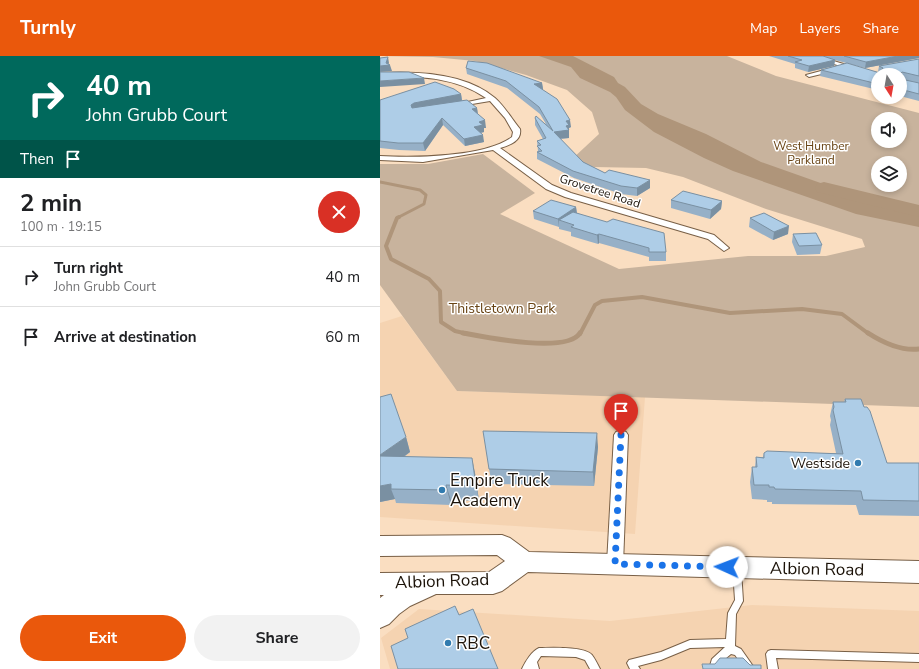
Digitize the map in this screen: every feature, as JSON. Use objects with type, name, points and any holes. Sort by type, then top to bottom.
[{"type":"main road","points":[[380,546],[502,545],[524,562]]},
{"type":"main road","name":"Albion Road","points":[[380,584],[492,582],[524,562],[919,572]]},
{"type":"main road","points":[[380,616],[386,607],[404,596],[438,582]]},
{"type":"street","points":[[811,56],[871,74]]},
{"type":"street","points":[[809,75],[845,67]]},
{"type":"street","points":[[863,72],[871,70]]},
{"type":"street","points":[[380,75],[408,74],[455,82],[478,90],[492,99],[516,129],[517,133],[512,141],[495,148],[422,160],[380,158]]},
{"type":"street","points":[[451,107],[492,99]]},
{"type":"street","name":"Grovetree Road","points":[[495,148],[529,174],[556,189],[583,200],[711,237],[724,248]]},
{"type":"street","points":[[615,564],[621,435]]},
{"type":"lane","points":[[714,669],[715,662],[730,646],[732,613],[739,601],[737,567]]},
{"type":"lane","points":[[634,666],[690,644],[730,646],[738,652],[750,669]]},
{"type":"lane","points":[[527,669],[533,665],[539,652],[576,653],[588,657],[595,669]]},
{"type":"lane","points":[[773,669],[771,654],[919,658]]},
{"type":"shaded area","points":[[539,56],[573,56],[614,77],[618,83],[625,87],[641,104],[658,114],[706,134],[761,162],[877,203],[919,210],[919,227],[856,214],[733,171],[704,158],[654,132],[625,110],[616,97],[610,92],[580,78],[571,67]]},
{"type":"shaded area","points":[[402,316],[457,391],[645,397],[635,534],[380,517],[380,323]]},
{"type":"shaded area","points":[[752,605],[919,611],[919,669],[390,669],[381,638],[419,609],[610,621]]},
{"type":"green space","name":"Thistletown Park","points":[[380,56],[727,56],[776,76],[871,101],[871,104],[884,104],[919,113],[919,407],[457,391],[380,285],[380,164],[428,164],[483,154],[535,193],[500,214],[619,269],[748,256],[826,256],[865,247],[862,239],[766,209],[683,177],[646,168],[594,167],[571,160],[599,134],[592,112],[567,90],[526,75],[475,61],[433,57]]},
{"type":"building","points":[[788,56],[823,56],[835,60],[809,66],[795,62],[802,60]]},
{"type":"building","points":[[844,56],[898,56],[866,62]]},
{"type":"building","points":[[388,57],[386,63],[390,65],[380,66],[380,58]]},
{"type":"building","points":[[919,59],[919,76],[907,73],[907,68],[883,68],[879,66]]},
{"type":"building","points":[[468,61],[487,63],[542,83],[534,84],[557,99],[570,120],[566,121],[569,125],[566,126],[569,130],[554,132],[583,162],[605,173],[609,170],[650,180],[637,188],[621,186],[573,171],[537,152],[542,151],[537,146],[541,145],[537,141],[546,138],[535,118],[536,116],[553,131],[539,107],[506,81],[466,68]]},
{"type":"building","points":[[847,63],[871,70],[871,82],[821,70]]},
{"type":"building","points":[[380,72],[409,72],[424,78],[380,81]]},
{"type":"building","points":[[907,80],[919,83],[919,94],[907,91]]},
{"type":"building","points":[[435,82],[454,89],[461,94],[414,103],[411,105],[412,108],[467,100],[477,108],[472,109],[485,120],[479,122],[483,125],[474,127],[483,135],[464,139],[442,118],[423,143],[380,141],[380,100]]},
{"type":"building","points":[[683,191],[722,201],[711,210],[671,200]]},
{"type":"building","points":[[551,200],[576,207],[558,219],[533,211]]},
{"type":"building","points":[[573,212],[607,222],[613,219],[664,233],[666,252],[649,252],[649,248],[571,227],[574,225],[559,220]]},
{"type":"building","points":[[764,213],[789,226],[774,232],[750,218]]},
{"type":"building","points":[[816,233],[822,245],[799,246],[793,234]]},
{"type":"building","points":[[391,394],[406,437],[380,455],[380,397]]},
{"type":"building","name":"Westside","points":[[845,399],[861,399],[864,407],[867,407],[870,411],[887,463],[919,463],[919,501],[863,500],[861,491],[775,489],[774,487],[769,487],[769,485],[754,485],[752,467],[757,467],[756,457],[764,458],[764,453],[767,451],[843,454],[833,410],[833,402],[846,402]]},
{"type":"building","points":[[483,431],[597,433],[593,472],[489,469]]},
{"type":"building","points":[[380,456],[472,458],[476,486],[446,485],[447,490],[391,489],[391,484],[380,486]]},
{"type":"building","name":"RBC","points":[[455,606],[459,615],[473,609],[498,669],[398,669],[391,646],[408,638],[405,629]]},
{"type":"building","points":[[720,658],[743,658],[750,665],[761,665],[761,669],[703,669],[702,664],[715,664]]},
{"type":"waterway","points":[[380,182],[420,190],[426,195],[424,204],[397,218]]},
{"type":"waterway","points":[[824,188],[919,211]]},
{"type":"waterway","points":[[397,218],[386,246],[391,259],[429,279],[440,291],[441,322],[455,331],[468,334]]},
{"type":"waterway","points":[[580,334],[595,305],[602,301],[642,297],[730,313],[802,309],[842,314],[869,334]]},
{"type":"waterway","points":[[463,333],[468,334]]},
{"type":"waterway","points":[[468,334],[488,338],[543,343],[572,339],[580,333]]},
{"type":"waterway","points":[[868,333],[879,340],[892,345],[906,349],[919,349]]},
{"type":"place","name":"Westside","points":[[858,463]]},
{"type":"place","name":"Empire Truck Academy","points":[[442,490]]},
{"type":"place","name":"RBC","points":[[448,643]]},
{"type":"route","points":[[621,435],[615,564],[727,567]]},
{"type":"park label","name":"West Humber Parkland","points":[[811,153]]}]
